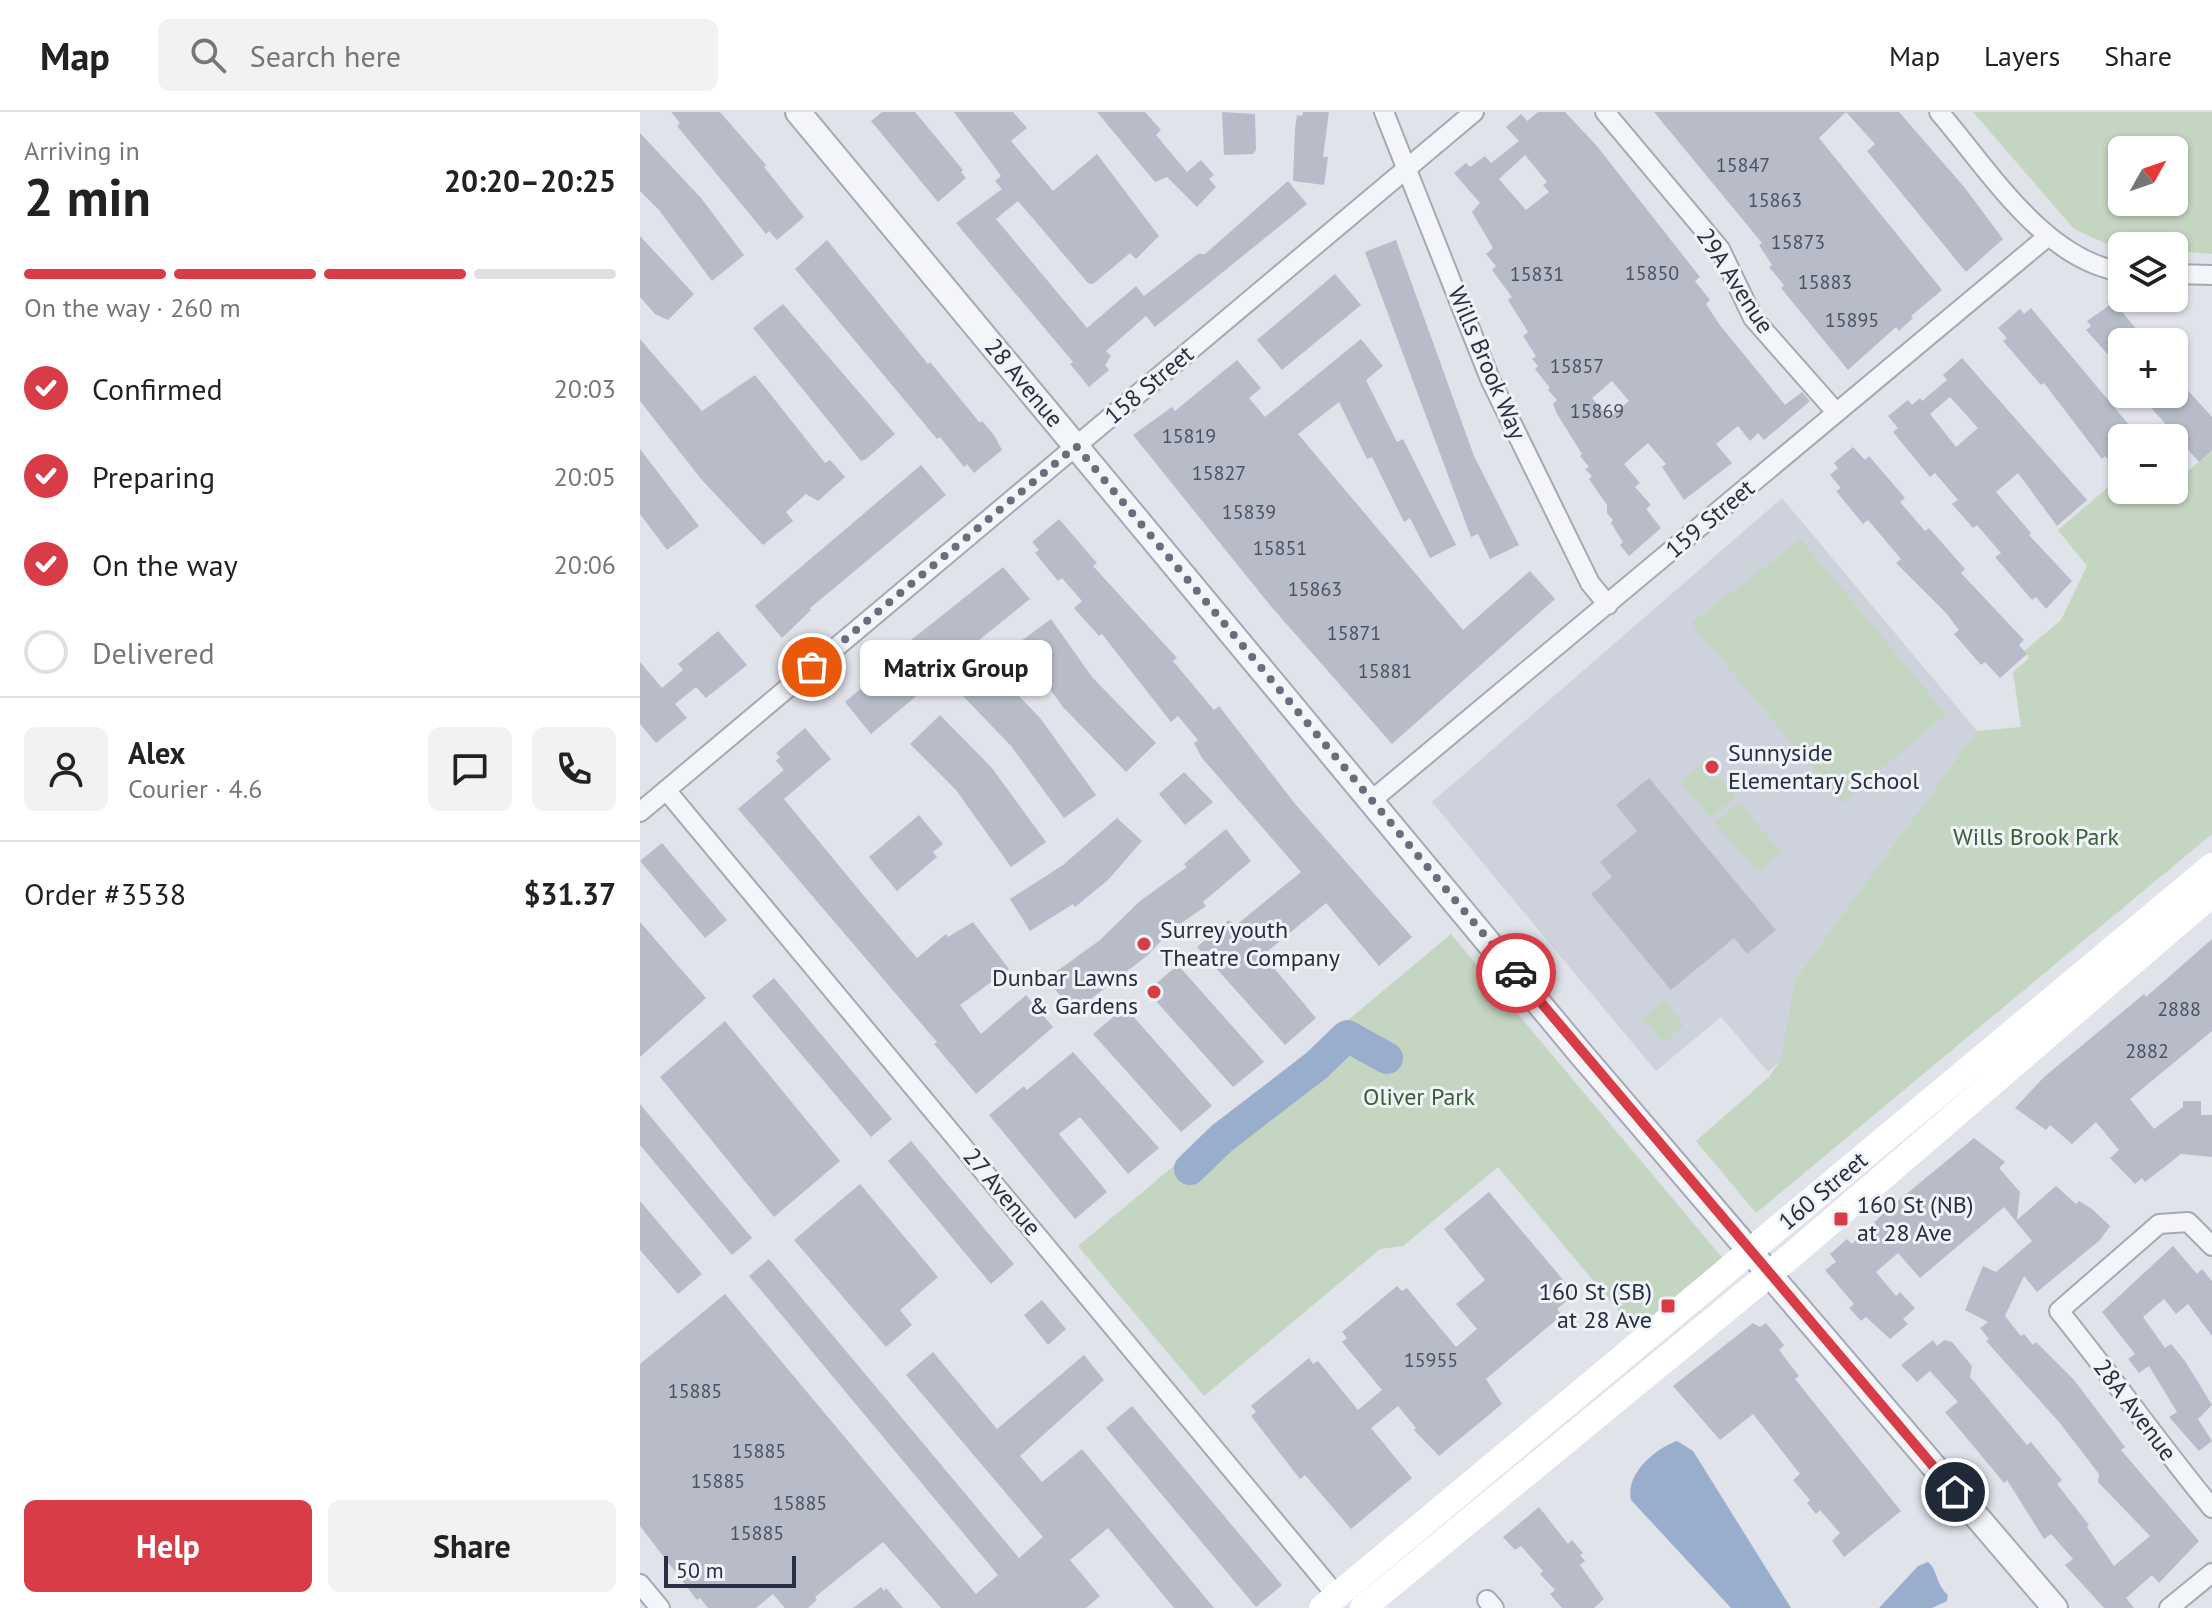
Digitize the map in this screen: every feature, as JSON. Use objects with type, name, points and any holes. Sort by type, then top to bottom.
[{"type":"main road","name":"160 Street","points":[[1331,1604],[2212,866]]},
{"type":"main road","name":"160 Street","points":[[1363,1608],[1769,1274],[2212,894]]},
{"type":"street","name":"28 Avenue","points":[[798,112],[1750,1252],[2055,1608]]},
{"type":"street","name":"Wills Brook Way","points":[[1384,112],[1490,379],[1590,583],[1608,605]]},
{"type":"street","name":"158 Street","points":[[640,812],[1474,112]]},
{"type":"street","name":"29A Avenue","points":[[1605,112],[1720,249],[1753,318],[1836,412]]},
{"type":"street","points":[[1939,112],[2047,237],[2097,268],[2108,270]]},
{"type":"street","name":"159 Street","points":[[1372,800],[2047,237]]},
{"type":"street","points":[[2188,274],[2212,275]]},
{"type":"street","name":"27 Avenue","points":[[666,790],[1331,1604]]},
{"type":"street","name":"28A Avenue","points":[[2212,1246],[2188,1222],[2159,1224],[2059,1311],[2109,1373],[2160,1446],[2212,1508]]},
{"type":"street","points":[[2169,1608],[2212,1573]]},
{"type":"street","points":[[640,1584],[660,1608]]},
{"type":"shaded area","name":"Sunnyside Elementary School","points":[[1782,498],[1977,731],[1795,979],[1782,1059],[1768,1072],[1721,1017],[1656,1071],[1432,802]]},
{"type":"green space","points":[[1973,112],[2212,112],[2212,254],[2188,252],[2188,232],[2108,232],[2108,245],[2074,229]]},
{"type":"green space","name":"Wills Brook Park","points":[[2212,452],[2212,834],[1756,1213],[1696,1141],[1769,1077],[1781,1059],[1795,979],[1977,731],[2021,727],[2013,672],[2029,658],[2024,651],[2061,620],[2087,566],[2058,530],[2108,487],[2108,504],[2188,504],[2188,471]]},
{"type":"green space","points":[[1801,539],[1946,714],[1842,803],[1691,623]]},
{"type":"green space","points":[[1705,760],[1736,797],[1711,818],[1680,781]]},
{"type":"green space","points":[[1739,803],[1781,852],[1757,872],[1715,823]]},
{"type":"green space","name":"Oliver Park","points":[[1451,934],[1724,1260],[1637,1333],[1498,1167],[1403,1246],[1380,1249],[1204,1396],[1078,1246]]},
{"type":"green space","points":[[1663,1000],[1684,1025],[1664,1043],[1642,1018]]},
{"type":"water","points":[[1677,1441],[1693,1451],[1791,1608],[1731,1608],[1631,1500],[1632,1481],[1643,1464],[1659,1450]]},
{"type":"water","points":[[1928,1562],[1948,1595],[1947,1601],[1932,1608],[1879,1608],[1918,1566]]},
{"type":"building","points":[[671,112],[720,112],[766,165],[764,167],[804,217],[777,240],[769,231],[766,234],[677,126],[680,123]]},
{"type":"building","points":[[882,112],[915,112],[963,170],[961,172],[966,178],[938,202],[871,121]]},
{"type":"building","points":[[954,112],[1013,112],[1027,128],[1011,141],[1053,191],[1097,154],[1159,236],[1136,259],[1130,253],[1093,284],[1088,283],[1018,201],[996,219],[1087,328],[1136,286],[1144,296],[1198,254],[1205,254],[1288,181],[1307,204],[1155,327],[1146,316],[1106,351],[1111,356],[1105,365],[1109,370],[1089,387],[1070,364],[1073,362],[956,223],[1002,189],[995,181],[1001,176]]},
{"type":"building","points":[[1097,112],[1145,112],[1161,130],[1156,135],[1187,172],[1201,160],[1214,175],[1209,179],[1216,187],[1197,207],[1167,177],[1155,182]]},
{"type":"building","points":[[1222,112],[1255,114],[1256,150],[1253,154],[1224,155]]},
{"type":"building","points":[[1303,112],[1329,112],[1323,157],[1328,157],[1324,185],[1293,181],[1297,115],[1302,116]]},
{"type":"building","points":[[1538,112],[1565,112],[1596,145],[1700,277],[1695,281],[1710,300],[1706,304],[1719,324],[1785,405],[1802,392],[1810,401],[1764,440],[1758,433],[1750,441],[1738,426],[1716,444],[1732,463],[1684,500],[1662,467],[1666,464],[1648,443],[1624,464],[1640,483],[1635,487],[1651,505],[1646,509],[1661,528],[1629,556],[1620,545],[1623,542],[1611,523],[1613,520],[1607,513],[1607,505],[1589,479],[1592,476],[1585,469],[1589,467],[1557,414],[1553,404],[1557,400],[1535,369],[1538,366],[1532,359],[1536,356],[1523,336],[1528,332],[1508,300],[1512,297],[1492,270],[1496,266],[1486,254],[1493,248],[1472,212],[1480,203],[1454,173],[1466,163],[1470,167],[1485,156],[1491,163],[1519,141],[1506,127],[1521,114],[1527,121]],"holes":[[[1525,155],[1547,182],[1543,185],[1549,192],[1526,210],[1499,179]],[[1612,381],[1629,401],[1609,418],[1592,398]]]},
{"type":"building","points":[[1654,112],[1846,112],[1819,138],[1942,290],[1911,316],[1913,318],[1899,331],[1896,327],[1848,370],[1781,288],[1784,285],[1769,267],[1772,265],[1759,245],[1762,243]]},
{"type":"building","points":[[1846,112],[1899,112],[1965,188],[2003,239],[1966,272],[1867,151],[1875,144]]},
{"type":"building","points":[[640,133],[701,198],[744,255],[712,281],[659,210],[640,191]]},
{"type":"building","points":[[640,236],[694,294],[668,320],[655,314],[640,297]]},
{"type":"building","points":[[827,240],[928,364],[930,362],[980,423],[982,421],[994,435],[1002,450],[974,473],[967,464],[964,467],[940,437],[937,439],[795,269]]},
{"type":"building","points":[[1396,240],[1474,456],[1519,545],[1490,559],[1478,534],[1471,537],[1365,252]]},
{"type":"building","points":[[1335,274],[1361,305],[1282,370],[1257,340]]},
{"type":"building","points":[[783,304],[895,434],[866,459],[861,461],[753,328]]},
{"type":"building","points":[[2108,306],[2108,312],[2122,312],[2135,328],[2108,328],[2108,354],[2086,330],[2091,326],[2087,321]]},
{"type":"building","points":[[2031,308],[2108,400],[2108,408],[2115,408],[2128,424],[2108,424],[2108,460],[2105,456],[2102,459],[2044,383],[2041,385],[2003,341],[2007,338],[1998,328],[2020,309],[2024,314]]},
{"type":"building","points":[[640,339],[702,411],[755,375],[825,463],[830,460],[845,477],[818,501],[806,494],[786,512],[793,521],[763,545],[701,479],[640,401]]},
{"type":"building","points":[[1361,339],[1383,366],[1366,380],[1397,442],[1403,439],[1456,545],[1430,558],[1410,518],[1404,522],[1372,457],[1367,459],[1339,402],[1298,434],[1463,630],[1530,571],[1555,599],[1392,744],[1269,604],[1133,435],[1172,407],[1175,411],[1237,360],[1261,388],[1249,398],[1265,417]]},
{"type":"building","points":[[1962,358],[2087,500],[2057,526],[2018,473],[1996,492],[2031,533],[2029,535],[2072,581],[2046,609],[2036,597],[2032,600],[1995,557],[2001,553],[1977,525],[1973,528],[1952,504],[1958,500],[1935,473],[1930,477],[1893,432],[1898,428],[1888,416],[1908,400],[1912,405],[1920,398],[1922,401],[1947,380],[1943,375]],"holes":[[[1950,397],[1978,428],[1956,447],[1930,414]]]},
{"type":"building","points":[[2188,390],[2212,417],[2212,451],[2199,462],[2188,450],[2188,424],[2165,424],[2151,408],[2188,408]]},
{"type":"building","points":[[1853,447],[1865,460],[1869,456],[1905,498],[1900,502],[1925,531],[1929,528],[1965,569],[1961,573],[2024,640],[2019,645],[2027,654],[2000,678],[1985,662],[1981,665],[1954,634],[1959,630],[1946,613],[1896,563],[1901,559],[1868,520],[1863,524],[1836,491],[1841,488],[1830,475],[1838,468],[1834,463]]},
{"type":"building","points":[[640,449],[699,526],[667,550],[640,514]]},
{"type":"building","points":[[921,465],[946,495],[809,609],[812,609],[782,638],[755,606]]},
{"type":"building","points":[[1059,519],[1097,563],[1093,566],[1177,658],[1173,661],[1214,710],[1219,706],[1296,805],[1412,937],[1379,966],[1326,903],[1263,955],[1316,1018],[1285,1045],[1197,947],[1229,920],[1235,926],[1301,872],[1202,758],[1194,743],[1198,740],[1178,716],[1171,722],[1102,634],[1099,636],[1074,608],[1082,601],[1062,578],[1058,581],[1035,553],[1039,550],[1032,542]]},
{"type":"building","points":[[1003,567],[1030,599],[923,685],[926,688],[871,734],[845,702],[904,652],[901,648]]},
{"type":"building","points":[[1051,619],[1092,677],[1156,743],[1126,772],[1063,707],[1017,644]]},
{"type":"building","points":[[718,631],[747,665],[706,698],[696,687],[675,704],[687,718],[656,743],[640,724],[640,662],[662,688],[683,670],[678,664]]},
{"type":"building","points":[[991,667],[1040,718],[1096,795],[1064,818],[1011,746],[962,695]]},
{"type":"building","points":[[940,715],[992,768],[1046,842],[1011,867],[956,790],[910,744]]},
{"type":"building","points":[[805,728],[831,759],[784,799],[864,896],[917,958],[946,934],[948,937],[973,922],[1009,969],[960,1005],[981,1034],[1026,995],[1053,1027],[976,1094],[934,1044],[937,1042],[738,809],[784,770],[776,761],[780,757],[776,753]]},
{"type":"building","points":[[1184,772],[1213,802],[1185,825],[1159,794]]},
{"type":"building","points":[[1649,778],[1776,930],[1747,954],[1734,938],[1671,990],[1591,894],[1612,877],[1600,862],[1637,831],[1616,805]]},
{"type":"building","points":[[919,815],[943,844],[933,852],[937,857],[897,891],[869,857]]},
{"type":"building","points":[[1117,818],[1142,841],[1108,880],[1075,907],[1073,904],[1030,931],[1010,899],[1063,865]]},
{"type":"building","points":[[1226,829],[1251,861],[1203,902],[1206,906],[1171,930],[1148,955],[1074,1012],[1046,979],[1100,940],[1140,901],[1187,867],[1184,864]]},
{"type":"building","points":[[662,843],[727,920],[705,938],[640,861]]},
{"type":"building","points":[[640,922],[706,998],[640,1057]]},
{"type":"building","points":[[2212,939],[2212,1031],[2130,1099],[2154,1129],[2183,1107],[2183,1101],[2201,1101],[2201,1115],[2212,1115],[2212,1157],[2181,1154],[2145,1182],[2142,1178],[2135,1184],[2110,1158],[2119,1150],[2096,1122],[2072,1144],[2050,1125],[2046,1130],[2015,1108],[2044,1077],[2144,994],[2146,997]]},
{"type":"building","points":[[1178,965],[1264,1062],[1233,1087],[1147,991]]},
{"type":"building","points":[[774,978],[892,1119],[871,1137],[752,996]]},
{"type":"building","points":[[1125,1007],[1212,1106],[1181,1132],[1093,1034]]},
{"type":"building","points":[[725,1021],[840,1161],[774,1217],[660,1077]]},
{"type":"building","points":[[1073,1052],[1159,1148],[1128,1174],[1080,1117],[1059,1134],[1107,1192],[1075,1219],[989,1115],[1024,1086],[1027,1090]]},
{"type":"building","points":[[640,1104],[752,1238],[732,1255],[640,1145]]},
{"type":"building","points":[[1974,1138],[2005,1162],[1999,1168],[2020,1192],[2017,1220],[2056,1186],[2076,1204],[2079,1201],[2092,1209],[2110,1226],[2100,1240],[2037,1292],[2024,1276],[2005,1316],[2021,1336],[2024,1334],[2033,1345],[2036,1342],[2074,1380],[2125,1447],[2121,1450],[2199,1541],[2159,1583],[2152,1575],[2126,1598],[2134,1608],[2104,1608],[2065,1565],[2073,1559],[2051,1534],[2044,1539],[2007,1480],[2004,1483],[1945,1412],[1958,1402],[1930,1371],[1917,1382],[1901,1365],[1933,1340],[1937,1346],[1944,1340],[1952,1342],[1972,1366],[1970,1377],[2027,1445],[2031,1442],[2062,1480],[2057,1484],[2089,1525],[2087,1527],[2114,1566],[2150,1536],[2098,1482],[2099,1474],[2059,1422],[1986,1341],[1989,1339],[1980,1328],[1988,1322],[1965,1310],[1983,1266],[1996,1272],[2032,1241],[2004,1207],[1920,1278],[1898,1253],[1876,1272],[1896,1296],[1900,1292],[1915,1308],[1903,1319],[1908,1324],[1890,1339],[1866,1317],[1861,1321],[1849,1308],[1854,1304],[1825,1270],[1836,1262],[1830,1254],[1847,1239],[1852,1244],[1887,1210]]},
{"type":"building","points":[[911,1141],[1014,1264],[991,1284],[888,1161]]},
{"type":"building","points":[[860,1184],[938,1277],[900,1310],[912,1325],[886,1347],[794,1240]]},
{"type":"building","points":[[1489,1192],[1575,1294],[1557,1309],[1562,1315],[1486,1379],[1502,1404],[1439,1456],[1414,1430],[1416,1428],[1398,1406],[1371,1428],[1412,1478],[1351,1529],[1305,1475],[1300,1479],[1251,1416],[1256,1412],[1251,1406],[1309,1358],[1313,1364],[1318,1361],[1358,1410],[1382,1390],[1342,1342],[1347,1338],[1342,1332],[1397,1286],[1402,1291],[1407,1288],[1456,1347],[1477,1329],[1456,1304],[1485,1280],[1444,1229]]},
{"type":"building","points":[[640,1201],[702,1274],[678,1294],[640,1250]]},
{"type":"building","points":[[2173,1246],[2197,1274],[2202,1269],[2212,1281],[2212,1336],[2188,1304],[2176,1314],[2164,1299],[2143,1317],[2165,1348],[2171,1344],[2185,1361],[2212,1405],[2198,1419],[2212,1441],[2199,1451],[2169,1417],[2177,1412],[2149,1366],[2139,1373],[2128,1359],[2135,1354],[2102,1312]]},
{"type":"building","points":[[769,1259],[1019,1558],[1043,1537],[906,1375],[933,1352],[997,1429],[1084,1355],[1104,1380],[1020,1456],[1042,1482],[1082,1449],[1214,1608],[1174,1608],[1108,1528],[1070,1560],[1100,1596],[1086,1608],[941,1608],[883,1542],[815,1597],[817,1600],[808,1608],[785,1608],[773,1594],[756,1608],[708,1608],[700,1598],[697,1600],[640,1526],[640,1364],[725,1294],[976,1594],[998,1575],[749,1276]]},
{"type":"building","points":[[1042,1300],[1066,1329],[1048,1345],[1024,1315]]},
{"type":"building","points":[[1753,1323],[1760,1327],[1766,1323],[1784,1345],[1779,1350],[1799,1376],[1795,1379],[1901,1511],[1844,1557],[1832,1541],[1840,1533],[1820,1510],[1816,1514],[1807,1503],[1810,1500],[1793,1480],[1800,1474],[1753,1414],[1720,1440],[1673,1386]]},
{"type":"building","points":[[1132,1406],[1282,1585],[1256,1607],[1106,1428]]},
{"type":"building","points":[[1539,1507],[1568,1544],[1572,1540],[1583,1553],[1580,1555],[1585,1561],[1580,1565],[1604,1599],[1594,1608],[1562,1608],[1550,1594],[1555,1590],[1540,1574],[1543,1571],[1521,1546],[1515,1550],[1503,1537]]},
{"type":"building","points":[[881,1587],[884,1591],[886,1588],[903,1608],[853,1608]]},
{"type":"waterway","points":[[1190,1169],[1222,1138],[1317,1065],[1347,1036],[1387,1058]]},
{"type":"way so far","points":[[812,667],[1076,446],[1516,973]]},
{"type":"place","name":"Matrix Group","points":[[812,667]]},
{"type":"place","name":"Sunnyside Elementary School","points":[[1712,767]]},
{"type":"place","name":"Surrey youth Theatre Company","points":[[1144,944]]},
{"type":"place","name":"Dunbar Lawns & Gardens","points":[[1154,992]]},
{"type":"place","name":"160 St (NB) at 28 Ave","points":[[1841,1219]]},
{"type":"place","name":"160 St (SB) at 28 Ave","points":[[1668,1306]]},
{"type":"route","points":[[1516,973],[1581,1054],[1955,1492]]}]
